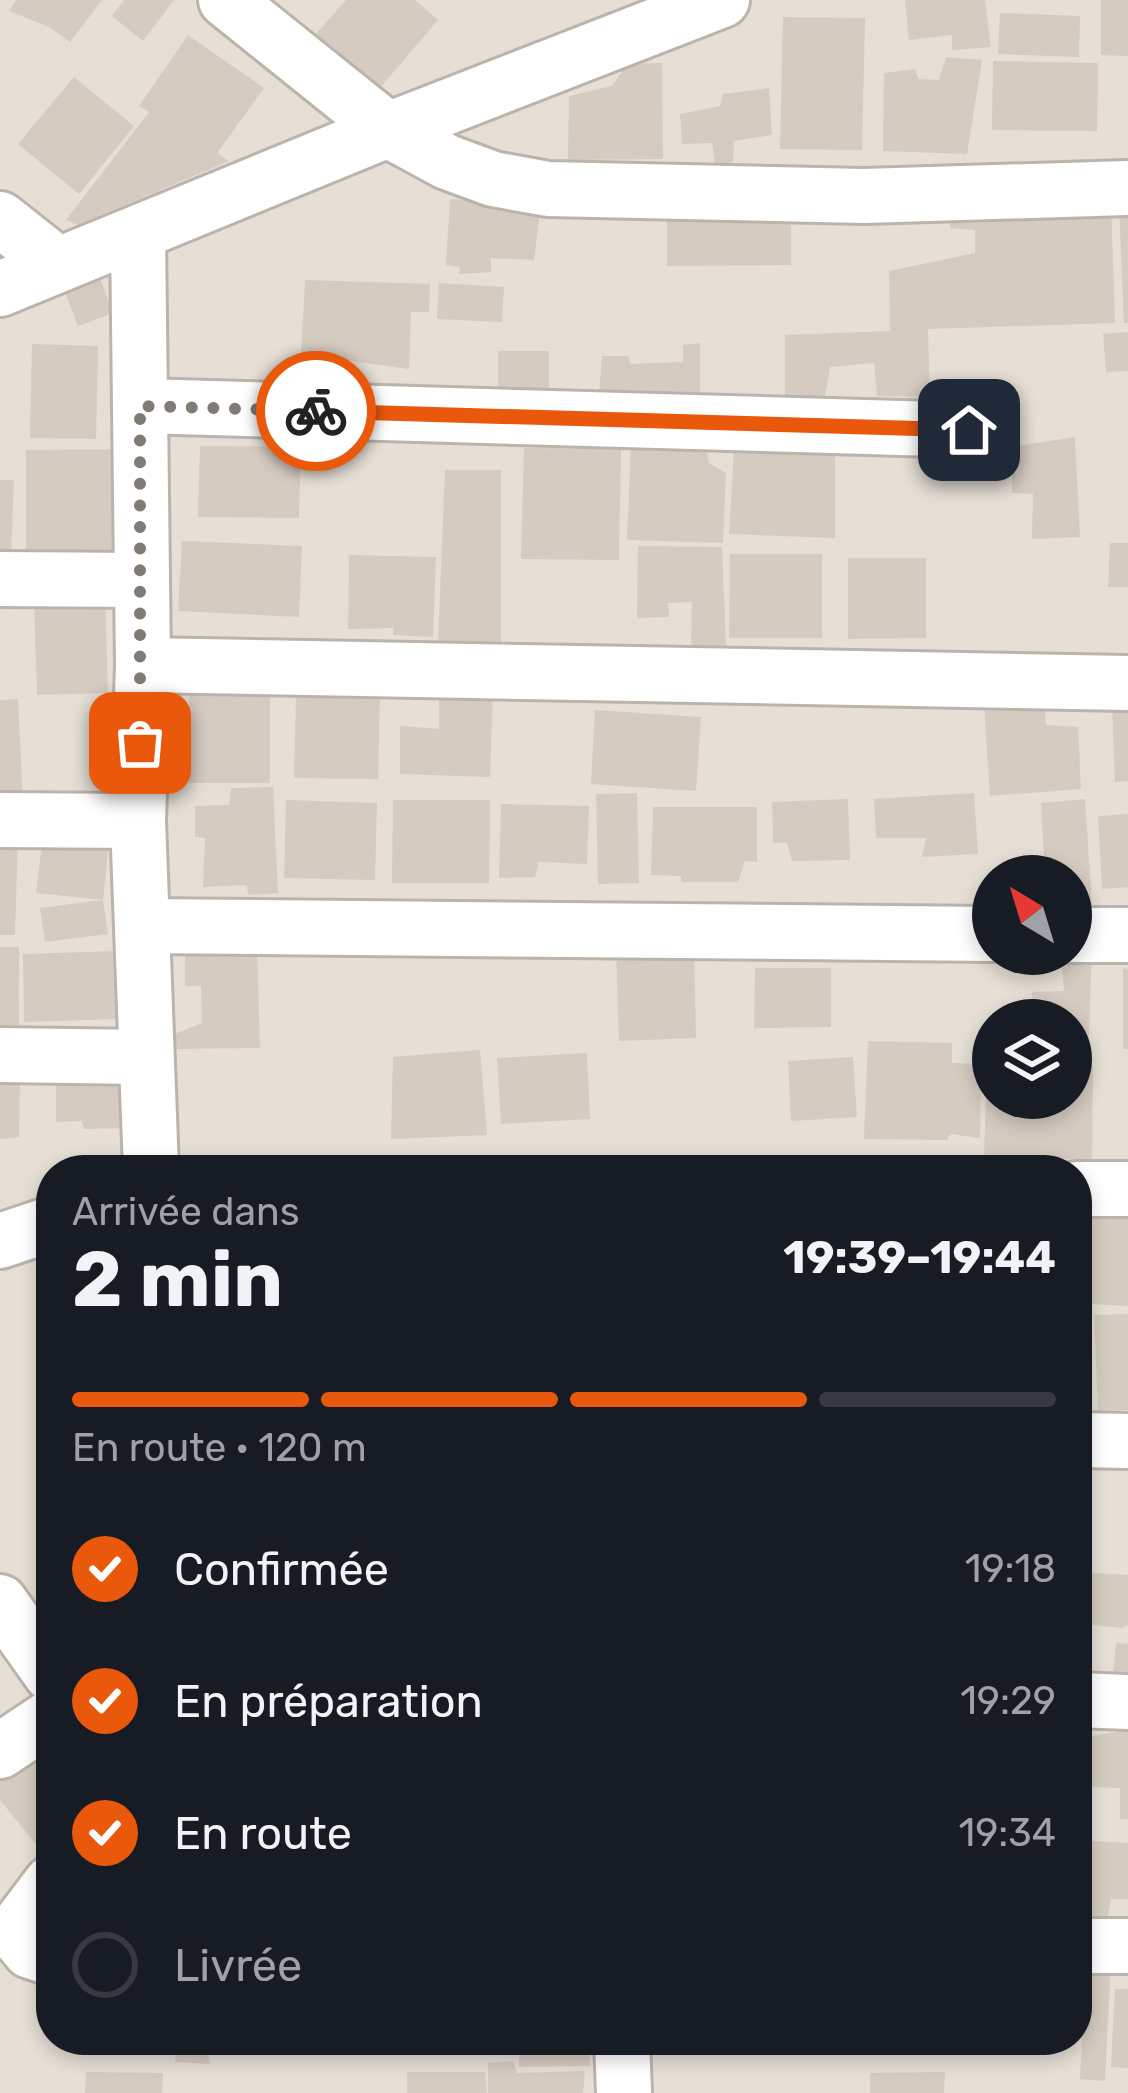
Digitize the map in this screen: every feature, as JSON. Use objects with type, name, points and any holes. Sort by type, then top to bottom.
[{"type":"street","points":[[226,0],[388,130],[447,162],[493,178],[548,189],[864,196],[1128,188]]},
{"type":"street","points":[[0,289],[388,130],[654,10],[722,0]]},
{"type":"street","points":[[0,219],[58,265]]},
{"type":"street","points":[[138,233],[143,665],[138,821],[151,1155]]},
{"type":"street","points":[[140,406],[969,430]]},
{"type":"street","points":[[0,579],[141,580]]},
{"type":"street","points":[[143,665],[1128,683]]},
{"type":"street","points":[[0,820],[138,821]]},
{"type":"street","points":[[143,926],[972,934]]},
{"type":"street","points":[[1092,935],[1128,935]]},
{"type":"street","points":[[0,1055],[144,1057]]},
{"type":"street","points":[[1092,1189],[1128,1189]]},
{"type":"street","points":[[0,1241],[36,1229]]},
{"type":"street","points":[[1092,1440],[1128,1441]]},
{"type":"street","points":[[0,1602],[36,1653]]},
{"type":"street","points":[[1092,1701],[1128,1702]]},
{"type":"street","points":[[0,1750],[36,1727]]},
{"type":"street","points":[[36,1903],[20,1924],[20,1940],[36,1953]]},
{"type":"street","points":[[1092,1946],[1128,1946]]},
{"type":"street","points":[[623,2055],[624,2093]]},
{"type":"shaded area","points":[[0,0],[1128,0],[1128,2093],[0,2093]]},
{"type":"building","points":[[16,0],[102,0],[70,42],[49,27],[9,11]]},
{"type":"building","points":[[124,0],[174,0],[143,41],[112,16]]},
{"type":"building","points":[[346,0],[415,0],[438,20],[379,89],[316,34]]},
{"type":"building","points":[[905,0],[985,0],[991,47],[952,50],[952,35],[909,40]]},
{"type":"building","points":[[1101,0],[1128,0],[1128,56],[1101,55]]},
{"type":"building","points":[[1000,13],[1080,16],[1079,57],[998,54]]},
{"type":"building","points":[[783,17],[865,18],[862,150],[780,149]]},
{"type":"building","points":[[188,35],[264,88],[217,153],[229,161],[78,225],[66,220],[149,112],[139,106]]},
{"type":"building","points":[[946,57],[982,60],[967,154],[883,151],[884,73],[915,69],[918,79],[939,80]]},
{"type":"building","points":[[993,61],[1098,63],[1097,131],[992,130]]},
{"type":"building","points":[[662,63],[663,159],[568,160],[569,96],[612,86],[627,64]]},
{"type":"building","points":[[74,77],[134,126],[79,194],[18,144]]},
{"type":"building","points":[[769,88],[772,135],[734,141],[733,162],[715,166],[712,143],[682,144],[680,114],[720,106],[723,94]]},
{"type":"building","points":[[450,199],[541,204],[534,260],[491,258],[491,272],[459,274],[460,267],[446,265]]},
{"type":"building","points":[[1111,200],[1115,323],[928,329],[930,397],[877,396],[874,363],[830,367],[825,396],[785,397],[785,335],[890,331],[889,271],[975,253],[975,230],[950,228],[952,210]]},
{"type":"building","points":[[667,203],[791,203],[791,265],[667,266]]},
{"type":"building","points":[[1119,205],[1128,205],[1128,323],[1124,323]]},
{"type":"building","points":[[99,276],[113,313],[78,326],[64,290]]},
{"type":"building","points":[[305,280],[430,284],[429,312],[411,312],[409,369],[301,354]]},
{"type":"building","points":[[439,283],[504,287],[502,322],[437,319]]},
{"type":"building","points":[[1128,332],[1128,371],[1106,372],[1103,334]]},
{"type":"building","points":[[700,343],[700,408],[598,409],[602,356],[629,356],[630,364],[683,362],[683,345]]},
{"type":"building","points":[[32,344],[98,346],[96,439],[30,438]]},
{"type":"building","points":[[498,351],[549,351],[549,400],[498,400]]},
{"type":"building","points":[[1075,437],[1080,537],[1032,539],[1033,494],[1012,493],[1012,447]]},
{"type":"building","points":[[631,444],[706,445],[709,463],[726,473],[723,543],[627,540]]},
{"type":"building","points":[[200,446],[301,447],[299,518],[198,517]]},
{"type":"building","points":[[524,448],[621,449],[619,560],[521,559]]},
{"type":"building","points":[[122,449],[121,559],[26,559],[26,450]]},
{"type":"building","points":[[734,449],[835,449],[835,538],[729,534]]},
{"type":"building","points":[[445,470],[501,470],[501,647],[438,645]]},
{"type":"building","points":[[0,480],[14,480],[11,555],[0,555]]},
{"type":"building","points":[[182,541],[302,546],[299,617],[178,611]]},
{"type":"building","points":[[1110,543],[1128,543],[1128,587],[1108,587]]},
{"type":"building","points":[[638,546],[722,547],[726,648],[691,647],[692,602],[668,603],[669,617],[637,618]]},
{"type":"building","points":[[730,554],[822,554],[822,638],[729,638]]},
{"type":"building","points":[[349,555],[436,557],[433,637],[393,635],[394,628],[348,629]]},
{"type":"building","points":[[848,558],[926,558],[926,638],[848,639]]},
{"type":"building","points":[[105,595],[108,693],[37,695],[34,598]]},
{"type":"building","points":[[439,689],[493,691],[490,777],[400,774],[400,726],[439,729]]},
{"type":"building","points":[[189,696],[270,696],[270,783],[189,783]]},
{"type":"building","points":[[296,696],[380,698],[378,779],[294,778]]},
{"type":"building","points":[[18,699],[23,804],[0,805],[0,700]]},
{"type":"building","points":[[1044,700],[1046,725],[1078,727],[1081,789],[990,796],[984,704]]},
{"type":"building","points":[[1128,705],[1128,781],[1115,782],[1112,706]]},
{"type":"building","points":[[595,710],[701,717],[696,791],[591,784]]},
{"type":"building","points":[[273,787],[278,893],[249,895],[246,885],[203,887],[205,838],[195,837],[195,806],[229,805],[231,788]]},
{"type":"building","points":[[637,793],[639,883],[598,884],[596,794]]},
{"type":"building","points":[[974,793],[978,854],[922,857],[926,838],[876,838],[874,799]]},
{"type":"building","points":[[848,799],[850,860],[792,861],[787,843],[773,842],[772,802]]},
{"type":"building","points":[[1085,799],[1089,855],[1044,855],[1041,803]]},
{"type":"building","points":[[286,800],[377,803],[375,880],[284,878]]},
{"type":"building","points":[[393,800],[490,800],[489,883],[392,883]]},
{"type":"building","points":[[501,804],[589,806],[587,864],[539,862],[535,877],[499,878]]},
{"type":"building","points":[[653,807],[757,807],[757,862],[745,861],[738,882],[681,882],[681,876],[651,875]]},
{"type":"building","points":[[1128,814],[1128,887],[1102,889],[1098,816]]},
{"type":"building","points":[[0,836],[18,836],[15,935],[0,935]]},
{"type":"building","points":[[43,837],[109,843],[103,900],[36,893]]},
{"type":"building","points":[[103,900],[108,934],[45,942],[40,908]]},
{"type":"building","points":[[0,947],[19,947],[19,1035],[0,1035]]},
{"type":"building","points":[[694,948],[696,1038],[619,1041],[616,950]]},
{"type":"building","points":[[257,949],[260,1048],[170,1049],[172,1035],[202,1023],[201,986],[185,986],[185,953]]},
{"type":"building","points":[[118,951],[120,1019],[24,1022],[23,954]]},
{"type":"building","points":[[755,968],[831,968],[831,1027],[754,1028]]},
{"type":"building","points":[[1123,968],[1128,969],[1128,1049],[1123,1049]]},
{"type":"building","points":[[1063,975],[1091,975],[1090,999],[1032,999],[1032,992],[1064,991]]},
{"type":"building","points":[[868,1041],[952,1043],[952,1063],[972,1064],[972,1119],[980,1119],[980,1138],[950,1134],[947,1140],[864,1139]]},
{"type":"building","points":[[480,1050],[487,1135],[391,1139],[393,1057]]},
{"type":"building","points":[[587,1053],[590,1119],[501,1124],[497,1058]]},
{"type":"building","points":[[853,1057],[857,1117],[791,1121],[788,1061]]},
{"type":"building","points":[[1093,1065],[1092,1159],[1092,1155],[984,1155],[985,1119],[1092,1119]]},
{"type":"building","points":[[128,1074],[129,1128],[84,1129],[82,1121],[56,1122],[56,1075]]},
{"type":"building","points":[[0,1084],[20,1084],[19,1137],[0,1139]]},
{"type":"building","points":[[1128,1213],[1128,1306],[1092,1304],[1092,1214]]},
{"type":"building","points":[[1128,1314],[1128,1410],[1098,1411],[1094,1315]]},
{"type":"building","points":[[1092,1573],[1128,1575],[1128,1625],[1092,1625]]},
{"type":"building","points":[[1116,1643],[1128,1644],[1128,1676],[1113,1675]]},
{"type":"building","points":[[1128,1730],[1128,1819],[1120,1819],[1120,1788],[1092,1787],[1092,1736]]},
{"type":"building","points":[[36,1746],[36,1844],[0,1800],[0,1776]]},
{"type":"building","points":[[1092,1841],[1128,1843],[1128,1899],[1111,1899],[1108,1917],[1092,1918]]},
{"type":"building","points":[[1092,1964],[1111,1965],[1105,2081],[1080,2079],[1081,2055],[1092,2055]]},
{"type":"building","points":[[1115,1989],[1128,1989],[1128,2068],[1111,2067]]},
{"type":"building","points":[[175,2055],[208,2055],[210,2064],[175,2062]]},
{"type":"building","points":[[519,2055],[590,2055],[590,2066],[519,2067]]},
{"type":"building","points":[[513,2061],[517,2073],[585,2071],[583,2093],[488,2093],[488,2063]]},
{"type":"building","points":[[86,2072],[163,2073],[162,2093],[85,2093]]},
{"type":"building","points":[[407,2072],[485,2072],[487,2093],[407,2093]]},
{"type":"building","points":[[945,2072],[944,2093],[870,2093],[870,2073]]},
{"type":"way so far","points":[[140,743],[140,406],[316,411]]},
{"type":"route","points":[[316,411],[969,430]]}]
